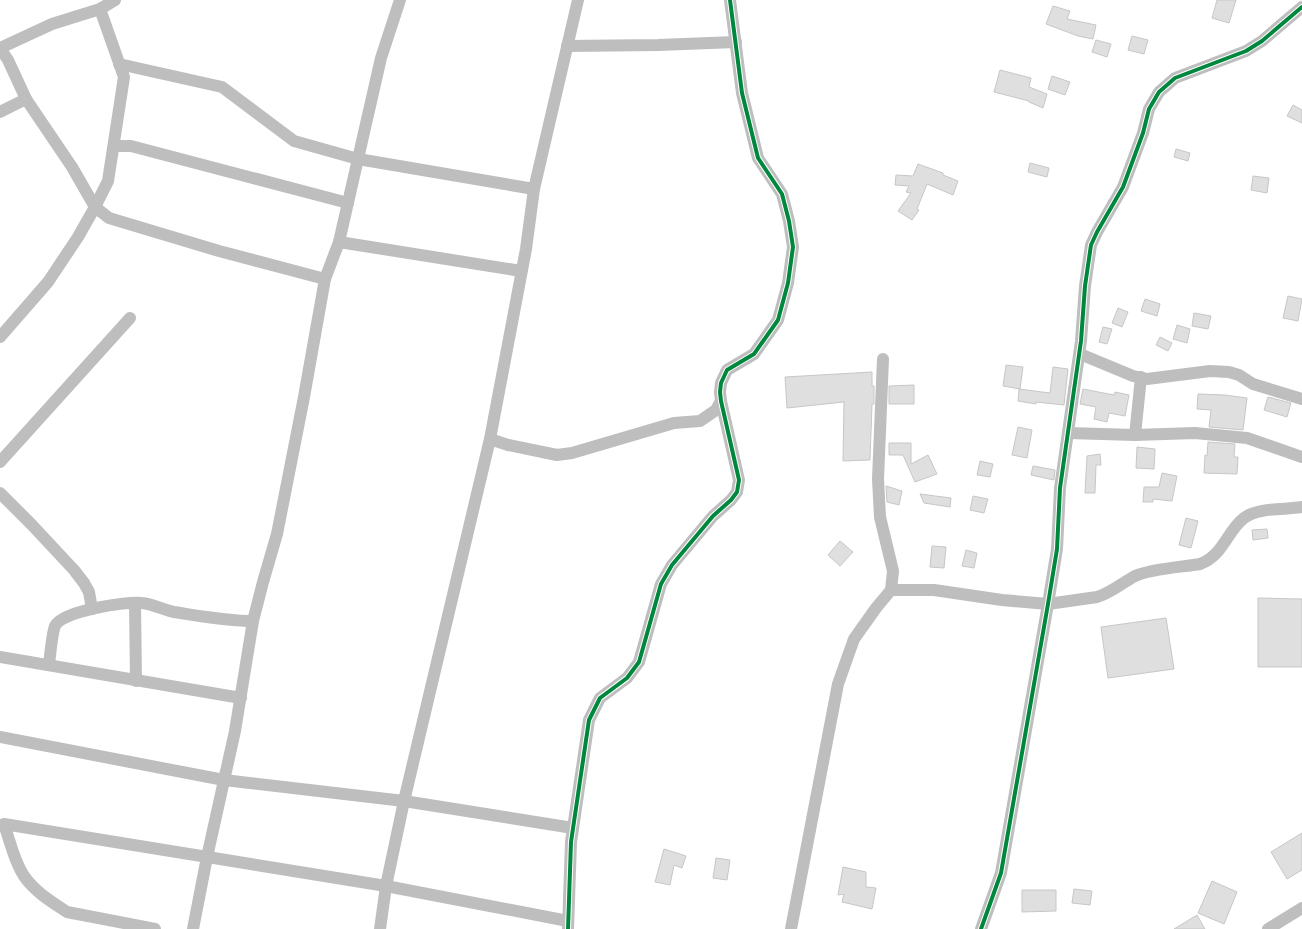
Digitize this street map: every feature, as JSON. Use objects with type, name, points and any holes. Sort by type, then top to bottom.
[{"type":"street","points":[[115,0],[100,9],[52,24],[0,48],[8,60],[26,99],[72,167],[95,207],[109,218],[214,250],[325,279]]},
{"type":"street","points":[[193,929],[207,857],[235,731],[253,621],[277,534],[325,279],[339,242],[381,58],[400,0]]},
{"type":"street","points":[[380,929],[386,886],[404,801],[490,439],[522,272],[534,189],[578,0]]},
{"type":"street","points":[[155,929],[67,912],[57,906],[38,892],[24,876],[10,843],[4,824],[386,886],[568,925],[571,842],[589,720],[600,698],[627,678],[639,662],[661,584],[672,565],[693,538],[737,492],[739,480],[721,401],[721,383],[727,370],[754,354],[778,320],[788,283],[793,247],[789,221],[782,194],[758,158],[742,93],[730,0]]},
{"type":"street","points":[[981,929],[1001,873],[1057,549],[1060,488],[1080,354],[1084,286],[1091,245],[1123,187],[1143,133],[1149,110],[1159,92],[1174,78],[1246,51],[1262,41],[1302,7]]},
{"type":"street","points":[[0,336],[48,282],[78,237],[108,180],[124,77],[100,9]]},
{"type":"street","points":[[567,46],[736,42]]},
{"type":"street","points":[[119,64],[222,88],[294,141],[358,159],[534,189]]},
{"type":"street","points":[[0,112],[26,99]]},
{"type":"street","points":[[114,146],[131,146],[348,203]]},
{"type":"street","points":[[339,242],[522,272]]},
{"type":"street","points":[[0,462],[130,318]]},
{"type":"street","points":[[1080,354],[1133,376],[1147,379],[1210,370],[1229,372],[1239,375],[1253,384],[1302,399]]},
{"type":"street","points":[[791,929],[838,684],[854,639],[891,590],[893,571],[880,517],[878,479],[883,358]]},
{"type":"street","points":[[1135,435],[1141,377]]},
{"type":"street","points":[[490,439],[508,445],[557,455],[572,453],[674,423],[700,421],[716,410],[721,401]]},
{"type":"street","points":[[1068,433],[1135,435],[1195,433],[1247,438],[1302,457]]},
{"type":"street","points":[[0,493],[74,570],[89,592],[92,609]]},
{"type":"street","points":[[891,590],[934,590],[1002,600],[1048,604],[1097,597],[1104,595],[1124,582],[1143,574],[1207,562],[1222,548],[1238,524],[1245,517],[1263,511],[1302,507]]},
{"type":"street","points":[[49,666],[55,626],[61,619],[78,612],[126,603],[142,603],[173,611],[233,621],[253,621]]},
{"type":"street","points":[[135,603],[136,680]]},
{"type":"street","points":[[0,657],[240,698]]},
{"type":"street","points":[[0,737],[224,780],[404,801],[573,828]]},
{"type":"street","points":[[1268,929],[1302,908]]},
{"type":"building","points":[[1217,0],[1236,0],[1229,23],[1212,18]]},
{"type":"building","points":[[1053,6],[1070,11],[1067,19],[1096,25],[1093,39],[1078,36],[1046,24]]},
{"type":"building","points":[[1132,36],[1148,40],[1144,54],[1128,50]]},
{"type":"building","points":[[1096,40],[1111,44],[1107,57],[1092,52]]},
{"type":"building","points":[[1000,70],[1031,78],[1029,87],[1047,94],[1043,108],[1029,101],[994,92]]},
{"type":"building","points":[[1052,76],[1070,82],[1065,95],[1048,89]]},
{"type":"building","points":[[1293,105],[1302,110],[1302,123],[1287,116]]},
{"type":"building","points":[[1176,149],[1190,153],[1188,161],[1174,157]]},
{"type":"building","points":[[1030,163],[1049,168],[1047,177],[1028,172]]},
{"type":"building","points":[[918,164],[943,173],[943,175],[958,181],[953,195],[927,184],[917,209],[919,210],[912,220],[898,211],[911,193],[906,192],[909,186],[895,185],[896,175],[913,176]]},
{"type":"building","points":[[1253,176],[1269,178],[1267,193],[1251,190]]},
{"type":"building","points":[[1288,296],[1302,299],[1298,321],[1283,318]]},
{"type":"building","points":[[1145,299],[1160,304],[1157,316],[1141,311]]},
{"type":"building","points":[[1118,308],[1128,312],[1122,327],[1112,323]]},
{"type":"building","points":[[1194,313],[1211,316],[1208,329],[1192,326]]},
{"type":"building","points":[[1177,325],[1190,329],[1187,343],[1173,339]]},
{"type":"building","points":[[1103,327],[1112,329],[1107,344],[1099,342]]},
{"type":"building","points":[[1160,337],[1172,343],[1168,351],[1156,345]]},
{"type":"building","points":[[1006,365],[1023,367],[1020,389],[1003,386]]},
{"type":"building","points":[[1053,367],[1068,369],[1064,405],[1036,402],[1036,404],[1018,401],[1019,389],[1050,393]]},
{"type":"building","points":[[872,372],[874,404],[872,404],[870,460],[843,461],[844,402],[787,408],[785,377]]},
{"type":"building","points":[[914,385],[914,404],[889,404],[889,386]]},
{"type":"building","points":[[1083,389],[1114,395],[1115,392],[1129,395],[1125,416],[1109,413],[1107,422],[1094,419],[1096,407],[1080,404]]},
{"type":"building","points":[[1198,394],[1225,395],[1247,398],[1243,430],[1209,427],[1211,410],[1197,409]]},
{"type":"building","points":[[1268,397],[1291,403],[1287,417],[1264,410]]},
{"type":"building","points":[[1018,427],[1032,430],[1027,458],[1012,455]]},
{"type":"building","points":[[1208,442],[1235,444],[1234,457],[1238,457],[1237,474],[1204,473],[1205,455],[1207,456]]},
{"type":"building","points":[[889,443],[911,443],[911,464],[928,455],[937,474],[915,482],[903,455],[889,455]]},
{"type":"building","points":[[1137,447],[1155,449],[1154,469],[1136,468]]},
{"type":"building","points":[[1100,454],[1101,465],[1096,465],[1095,493],[1085,493],[1087,456]]},
{"type":"building","points":[[980,461],[993,464],[990,477],[977,475]]},
{"type":"building","points":[[1033,466],[1055,470],[1054,480],[1031,475]]},
{"type":"building","points":[[1162,473],[1177,476],[1172,501],[1153,499],[1153,502],[1143,502],[1144,487],[1159,487]]},
{"type":"building","points":[[886,486],[902,491],[899,505],[887,502]]},
{"type":"building","points":[[920,494],[951,498],[950,507],[924,503]]},
{"type":"building","points":[[973,496],[988,499],[984,513],[970,510]]},
{"type":"building","points":[[1186,518],[1198,521],[1191,548],[1179,545]]},
{"type":"building","points":[[1267,529],[1268,538],[1253,540],[1252,530]]},
{"type":"building","points":[[840,541],[853,552],[840,566],[828,555]]},
{"type":"building","points":[[932,546],[946,547],[944,568],[930,567]]},
{"type":"building","points":[[966,550],[977,553],[974,568],[962,566]]},
{"type":"building","points":[[1258,598],[1302,599],[1302,667],[1258,667]]},
{"type":"building","points":[[1166,618],[1174,669],[1108,678],[1101,627]]},
{"type":"building","points":[[1302,833],[1302,870],[1287,879],[1271,852]]},
{"type":"building","points":[[664,849],[686,856],[682,868],[674,865],[670,885],[655,882]]},
{"type":"building","points":[[716,858],[730,860],[727,880],[713,878]]},
{"type":"building","points":[[843,867],[866,872],[866,887],[876,888],[872,909],[842,902],[844,894],[838,895]]},
{"type":"building","points":[[1212,881],[1237,892],[1224,924],[1198,913]]},
{"type":"building","points":[[1074,889],[1092,891],[1090,905],[1072,903]]},
{"type":"building","points":[[1022,890],[1056,890],[1056,911],[1022,912]]},
{"type":"building","points":[[1197,915],[1205,929],[1174,929]]},
{"type":"cycle path","points":[[568,929],[571,842],[589,720],[600,698],[627,678],[639,662],[661,584],[672,565],[713,516],[731,500],[737,492],[739,480],[721,401],[721,383],[727,370],[754,354],[778,320],[788,283],[793,247],[789,221],[782,194],[758,158],[742,93],[730,0]]},
{"type":"cycle path","points":[[981,929],[1001,873],[1057,549],[1060,488],[1081,341],[1085,286],[1091,245],[1123,187],[1143,133],[1149,109],[1159,92],[1175,78],[1246,51],[1262,41],[1302,7]]}]
